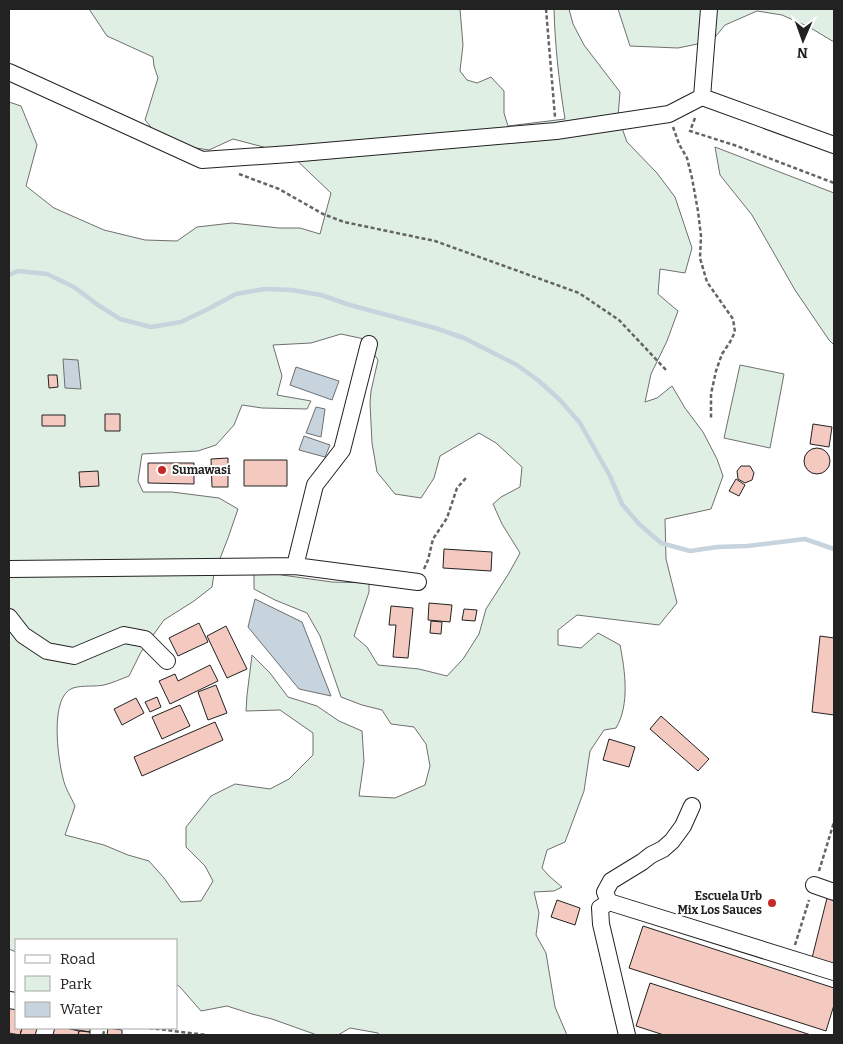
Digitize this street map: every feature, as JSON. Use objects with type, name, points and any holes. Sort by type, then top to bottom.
[{"type":"street","points":[[702,97],[708,9]]},
{"type":"street","points":[[9,72],[202,160],[556,131],[669,114],[702,97],[834,145]]},
{"type":"street","points":[[295,566],[315,485],[342,450],[369,344]]},
{"type":"street","points":[[9,569],[295,566],[418,582]]},
{"type":"street","points":[[9,617],[23,635],[47,651],[74,656],[124,635],[145,639],[167,661]]},
{"type":"street","points":[[609,902],[606,892],[611,881],[663,849],[672,841],[683,826],[692,806]]},
{"type":"street","points":[[814,885],[834,892]]},
{"type":"street","points":[[609,902],[834,972]]},
{"type":"street","points":[[609,902],[600,908],[601,924],[627,1035]]},
{"type":"path","points":[[546,9],[556,131]]},
{"type":"path","points":[[702,97],[690,131],[737,146],[834,183]]},
{"type":"path","points":[[669,114],[679,144],[687,158],[692,178],[699,220],[700,258],[708,282],[733,319],[736,332],[722,354],[716,371],[711,394],[711,418]]},
{"type":"path","points":[[237,173],[280,189],[323,214],[344,222],[435,241],[579,294],[620,320],[667,371]]},
{"type":"path","points":[[418,582],[428,560],[433,539],[446,518],[457,488],[466,478]]},
{"type":"path","points":[[157,1029],[206,1035]]},
{"type":"green space","points":[[89,9],[460,9],[463,45],[460,71],[467,80],[477,83],[491,77],[504,91],[504,113],[508,126],[565,119],[555,37],[554,9],[569,9],[573,24],[584,45],[620,92],[618,117],[627,142],[657,173],[675,197],[692,248],[685,273],[660,269],[658,294],[678,311],[667,341],[651,374],[645,402],[657,398],[672,386],[685,408],[703,432],[717,459],[723,476],[711,509],[665,519],[666,559],[677,603],[659,625],[577,615],[558,630],[558,645],[581,648],[598,633],[620,645],[625,687],[623,709],[616,728],[604,730],[590,751],[584,791],[565,842],[547,850],[542,868],[562,887],[554,891],[534,892],[539,913],[536,935],[546,953],[555,1007],[567,1035],[379,1035],[378,1033],[350,1028],[338,1035],[317,1035],[227,1006],[201,1011],[178,986],[178,939],[15,939],[15,952],[9,949],[9,102],[21,106],[37,145],[26,186],[54,208],[104,230],[145,240],[177,241],[197,227],[232,223],[279,228],[300,228],[320,234],[331,193],[290,154],[233,139],[209,150],[177,145],[156,133],[145,120],[158,78],[153,57],[107,36]],"holes":[[[341,334],[364,339],[378,360],[370,403],[372,443],[377,472],[395,494],[421,498],[434,478],[440,456],[479,433],[496,443],[522,467],[520,487],[501,497],[493,504],[502,524],[520,553],[486,609],[479,634],[463,659],[447,676],[419,669],[378,665],[367,647],[354,636],[369,592],[369,583],[332,582],[282,575],[268,571],[254,571],[254,589],[307,613],[320,636],[341,697],[382,710],[391,724],[414,727],[426,744],[430,766],[425,785],[395,798],[359,796],[364,761],[362,731],[339,721],[317,706],[288,697],[270,673],[252,655],[246,711],[280,710],[313,733],[313,755],[289,779],[270,789],[235,784],[211,796],[186,827],[186,847],[205,866],[213,881],[201,901],[181,902],[149,861],[104,845],[65,835],[75,806],[64,782],[59,757],[58,715],[65,693],[73,688],[104,685],[129,676],[141,652],[164,620],[212,587],[214,574],[238,509],[219,498],[172,492],[143,492],[138,481],[142,454],[198,451],[216,445],[234,425],[242,405],[262,408],[307,409],[311,401],[277,395],[282,376],[273,345],[311,343]]]},
{"type":"green space","points":[[618,9],[834,9],[834,42],[809,27],[782,15],[757,11],[725,25],[712,41],[678,48],[630,46]]},
{"type":"green space","points":[[715,147],[834,193],[834,345],[795,290],[752,215],[720,175]]},
{"type":"green space","points":[[740,365],[784,374],[770,448],[724,438]]},
{"type":"water","points":[[63,359],[78,360],[81,389],[65,388]]},
{"type":"water","points":[[296,367],[339,381],[332,400],[290,385]]},
{"type":"water","points":[[316,407],[325,409],[321,437],[306,433]]},
{"type":"water","points":[[304,436],[330,445],[325,457],[299,450]]},
{"type":"water","points":[[255,599],[302,622],[331,696],[299,689],[248,627]]},
{"type":"building","points":[[48,375],[57,375],[58,387],[49,388]]},
{"type":"building","points":[[105,414],[120,414],[120,431],[105,431]]},
{"type":"building","points":[[42,415],[65,415],[65,426],[42,426]]},
{"type":"building","points":[[813,424],[832,427],[829,447],[810,444]]},
{"type":"building","points":[[817,448],[826,452],[830,461],[826,470],[817,474],[808,470],[804,461],[808,452]]},
{"type":"building","points":[[228,458],[228,487],[212,487],[211,459]]},
{"type":"building","points":[[244,460],[287,460],[287,486],[244,486]]},
{"type":"building","points":[[148,463],[194,463],[194,484],[148,483]]},
{"type":"building","points":[[741,466],[750,466],[754,473],[752,480],[745,483],[738,479],[737,471]]},
{"type":"building","points":[[98,471],[99,486],[80,487],[79,472]]},
{"type":"building","points":[[736,479],[745,485],[739,496],[729,491]]},
{"type":"building","points":[[444,549],[492,552],[491,571],[443,568]]},
{"type":"building","points":[[429,603],[452,605],[450,622],[428,620]]},
{"type":"building","points":[[391,606],[413,608],[408,658],[393,657],[396,625],[389,625]]},
{"type":"building","points":[[464,609],[477,610],[475,621],[462,620]]},
{"type":"building","points":[[431,621],[442,622],[441,634],[430,633]]},
{"type":"building","points":[[199,623],[208,642],[178,656],[169,638]]},
{"type":"building","points":[[226,626],[247,669],[227,678],[207,636]]},
{"type":"building","points":[[820,636],[834,638],[834,715],[812,712]]},
{"type":"building","points":[[210,665],[218,681],[170,704],[159,681],[175,674],[178,681]]},
{"type":"building","points":[[216,685],[227,713],[208,720],[198,692]]},
{"type":"building","points":[[157,697],[161,707],[150,712],[145,702]]},
{"type":"building","points":[[136,698],[144,713],[122,725],[114,709]]},
{"type":"building","points":[[180,705],[190,726],[162,739],[152,717]]},
{"type":"building","points":[[661,716],[709,759],[698,771],[650,729]]},
{"type":"building","points":[[215,722],[223,740],[142,776],[134,757]]},
{"type":"building","points":[[609,739],[635,747],[629,767],[603,760]]},
{"type":"building","points":[[829,890],[834,892],[834,965],[812,958]]},
{"type":"building","points":[[557,900],[580,908],[575,925],[551,917]]},
{"type":"building","points":[[643,926],[834,988],[834,1005],[826,1031],[629,968]]},
{"type":"building","points":[[650,983],[811,1035],[664,1035],[636,1026]]},
{"type":"building","points":[[9,1007],[15,1009],[15,1029],[22,1029],[20,1035],[9,1033]]},
{"type":"building","points":[[22,1029],[38,1029],[37,1035],[20,1035]]},
{"type":"building","points":[[53,1029],[79,1031],[78,1035],[51,1035]]},
{"type":"building","points":[[72,1029],[90,1029],[90,1032]]},
{"type":"building","points":[[108,1029],[122,1030],[122,1035],[107,1035]]},
{"type":"building","points":[[79,1031],[90,1032],[90,1035],[78,1035]]},
{"type":"waterway","points":[[9,275],[18,271],[47,274],[74,287],[120,319],[151,327],[181,322],[236,294],[265,289],[292,290],[321,295],[350,305],[435,328],[464,338],[517,365],[560,400],[580,423],[610,476],[622,504],[639,524],[661,543],[690,551],[805,539],[834,549]]},
{"type":"place","name":"Sumawasi","points":[[162,470]]},
{"type":"place","name":"Escuela Urb Mix Los Sauces","points":[[772,903]]}]
